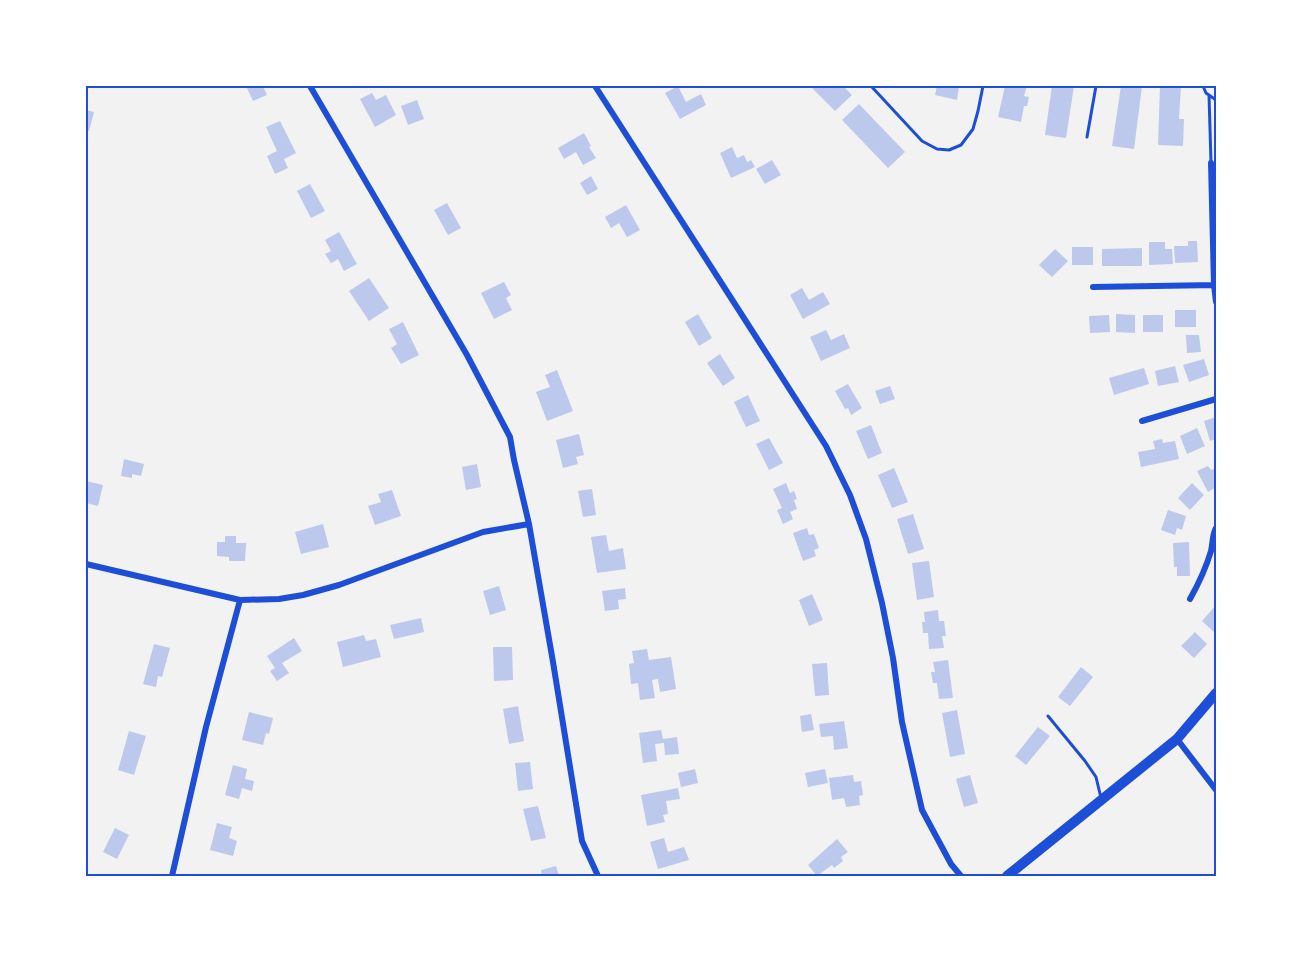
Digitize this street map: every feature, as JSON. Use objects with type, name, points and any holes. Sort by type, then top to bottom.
[{"type":"main road","points":[[1007,876],[1177,739],[1216,693]]},
{"type":"street","points":[[310,86],[468,355],[510,437],[529,524],[582,841],[598,876]]},
{"type":"street","points":[[595,86],[826,446],[850,495],[866,539],[882,603],[893,658],[902,723],[921,810],[951,864],[961,876]]},
{"type":"street","points":[[1211,163],[1216,302]]},
{"type":"street","points":[[1093,287],[1216,285]]},
{"type":"street","points":[[1142,421],[1216,399]]},
{"type":"street","points":[[86,564],[240,600],[279,599],[339,585],[483,532],[529,524]]},
{"type":"street","points":[[1190,599],[1203,575],[1216,528]]},
{"type":"street","points":[[172,876],[206,727],[240,600]]},
{"type":"street","points":[[1177,739],[1216,790]]},
{"type":"lane","points":[[871,86],[922,141],[937,149],[949,150],[961,145],[973,129],[983,86]]},
{"type":"lane","points":[[1087,137],[1096,86]]},
{"type":"lane","points":[[1203,86],[1206,93],[1216,100]]},
{"type":"lane","points":[[1209,95],[1211,163]]},
{"type":"lane","points":[[1048,716],[1096,777],[1102,800]]},
{"type":"building","points":[[246,86],[263,86],[267,95],[253,101]]},
{"type":"building","points":[[678,86],[686,102],[701,94],[706,105],[680,119],[665,93]]},
{"type":"building","points":[[810,86],[843,86],[852,95],[835,111]]},
{"type":"building","points":[[937,86],[959,86],[957,100],[935,95]]},
{"type":"building","points":[[1005,86],[1027,86],[1024,96],[1029,97],[1027,106],[1024,106],[1021,122],[998,117]]},
{"type":"building","points":[[1052,86],[1074,86],[1066,138],[1045,135]]},
{"type":"building","points":[[1121,86],[1142,86],[1134,149],[1112,146]]},
{"type":"building","points":[[1160,86],[1181,86],[1179,119],[1184,119],[1183,146],[1158,145]]},
{"type":"building","points":[[372,93],[376,100],[386,95],[396,115],[375,127],[360,99]]},
{"type":"building","points":[[417,100],[424,119],[408,125],[401,106]]},
{"type":"building","points":[[859,104],[905,152],[888,168],[842,120]]},
{"type":"building","points":[[86,110],[94,112],[89,131],[86,130]]},
{"type":"building","points":[[280,121],[296,153],[284,159],[288,168],[275,174],[267,156],[277,151],[266,127]]},
{"type":"building","points":[[584,133],[596,158],[583,165],[576,152],[564,159],[558,148]]},
{"type":"building","points":[[732,147],[737,158],[744,155],[747,162],[751,160],[755,167],[731,178],[720,153]]},
{"type":"building","points":[[772,160],[781,175],[765,184],[756,169]]},
{"type":"building","points":[[591,176],[598,189],[587,195],[580,183]]},
{"type":"building","points":[[310,184],[325,211],[311,218],[297,191]]},
{"type":"building","points":[[447,203],[461,228],[448,235],[434,210]]},
{"type":"building","points":[[626,205],[640,230],[627,237],[619,223],[611,228],[605,217]]},
{"type":"building","points":[[339,232],[357,264],[344,271],[338,259],[331,263],[325,254],[331,251],[325,240]]},
{"type":"building","points":[[1188,241],[1197,241],[1198,262],[1175,263],[1174,246],[1188,246]]},
{"type":"building","points":[[1149,242],[1165,242],[1165,249],[1172,249],[1173,264],[1149,265]]},
{"type":"building","points":[[1072,247],[1093,247],[1093,265],[1072,265]]},
{"type":"building","points":[[1142,248],[1142,266],[1102,266],[1102,249]]},
{"type":"building","points":[[1055,249],[1068,261],[1052,277],[1039,265]]},
{"type":"building","points":[[369,278],[389,308],[369,321],[349,291]]},
{"type":"building","points":[[504,282],[511,295],[506,298],[512,310],[494,319],[481,293]]},
{"type":"building","points":[[802,288],[809,300],[823,292],[830,304],[803,319],[790,295]]},
{"type":"building","points":[[1175,310],[1196,310],[1196,327],[1175,327]]},
{"type":"building","points":[[698,314],[712,338],[699,346],[685,322]]},
{"type":"building","points":[[1116,314],[1135,315],[1135,333],[1116,332]]},
{"type":"building","points":[[1109,315],[1110,332],[1090,333],[1089,316]]},
{"type":"building","points":[[1143,315],[1163,315],[1163,332],[1143,332]]},
{"type":"building","points":[[403,322],[419,355],[401,364],[391,348],[397,344],[389,329]]},
{"type":"building","points":[[826,330],[831,340],[844,334],[850,348],[821,361],[810,337]]},
{"type":"building","points":[[1186,335],[1199,335],[1201,352],[1187,353]]},
{"type":"building","points":[[720,354],[735,378],[723,386],[707,363]]},
{"type":"building","points":[[1204,359],[1209,375],[1189,382],[1183,365]]},
{"type":"building","points":[[1175,366],[1179,382],[1158,386],[1155,371]]},
{"type":"building","points":[[1144,368],[1149,384],[1114,395],[1109,378]]},
{"type":"building","points":[[557,370],[573,411],[547,421],[536,392],[550,387],[545,375]]},
{"type":"building","points":[[848,384],[862,408],[851,415],[835,391]]},
{"type":"building","points":[[890,386],[895,399],[880,404],[875,391]]},
{"type":"building","points":[[748,395],[760,421],[746,427],[734,402]]},
{"type":"building","points":[[1216,417],[1216,439],[1210,441],[1204,421]]},
{"type":"building","points":[[871,425],[882,453],[868,459],[856,431]]},
{"type":"building","points":[[1197,428],[1205,446],[1187,454],[1180,436]]},
{"type":"building","points":[[579,434],[584,455],[576,457],[578,464],[563,468],[556,440]]},
{"type":"building","points":[[769,438],[783,463],[769,470],[756,444]]},
{"type":"building","points":[[1162,439],[1163,443],[1175,441],[1179,459],[1141,467],[1138,452],[1155,449],[1153,441]]},
{"type":"building","points":[[124,459],[144,464],[141,476],[132,474],[132,478],[121,476]]},
{"type":"building","points":[[477,464],[481,487],[466,490],[462,467]]},
{"type":"building","points":[[1208,466],[1211,470],[1216,468],[1216,487],[1208,492],[1197,471]]},
{"type":"building","points":[[894,468],[908,502],[892,508],[878,475]]},
{"type":"building","points":[[86,481],[103,485],[98,506],[86,503]]},
{"type":"building","points":[[786,483],[790,493],[794,491],[797,509],[790,512],[793,519],[783,524],[777,510],[782,508],[773,489]]},
{"type":"building","points":[[1192,483],[1204,495],[1190,510],[1178,498]]},
{"type":"building","points":[[592,489],[596,515],[583,517],[578,491]]},
{"type":"building","points":[[392,490],[401,516],[375,525],[368,506],[381,502],[378,494]]},
{"type":"building","points":[[1168,510],[1186,516],[1182,530],[1177,528],[1175,535],[1161,530]]},
{"type":"building","points":[[913,514],[924,549],[908,554],[897,519]]},
{"type":"building","points":[[323,524],[329,547],[301,554],[295,532]]},
{"type":"building","points":[[807,528],[809,535],[814,534],[819,548],[814,550],[816,556],[803,561],[793,533]]},
{"type":"building","points":[[606,535],[609,551],[623,548],[626,569],[597,573],[591,537]]},
{"type":"building","points":[[225,536],[236,536],[236,543],[246,543],[245,561],[229,561],[229,557],[217,556],[217,542],[225,542]]},
{"type":"building","points":[[1189,542],[1190,576],[1177,576],[1177,567],[1174,567],[1173,543]]},
{"type":"building","points":[[929,561],[934,597],[917,600],[912,563]]},
{"type":"building","points":[[499,586],[506,610],[490,615],[483,591]]},
{"type":"building","points":[[625,588],[626,599],[618,600],[619,609],[605,611],[602,591]]},
{"type":"building","points":[[812,594],[823,620],[809,626],[799,600]]},
{"type":"building","points":[[1216,605],[1216,632],[1215,633],[1202,621]]},
{"type":"building","points":[[938,610],[939,621],[944,621],[946,636],[942,636],[944,648],[929,649],[928,633],[923,633],[924,612]]},
{"type":"building","points":[[421,618],[424,632],[394,639],[390,625]]},
{"type":"building","points":[[1195,632],[1207,644],[1194,658],[1181,646]]},
{"type":"building","points":[[364,635],[366,641],[376,639],[381,657],[343,667],[337,642]]},
{"type":"building","points":[[294,638],[302,651],[282,663],[289,673],[277,681],[270,671],[275,668],[267,656]]},
{"type":"building","points":[[154,644],[170,648],[162,677],[158,676],[156,687],[143,684]]},
{"type":"building","points":[[493,647],[512,647],[513,680],[494,681]]},
{"type":"building","points":[[647,649],[649,660],[671,657],[676,689],[660,692],[658,679],[652,680],[655,698],[640,700],[638,683],[631,684],[629,664],[634,663],[632,651]]},
{"type":"building","points":[[948,660],[953,698],[939,699],[937,683],[933,683],[931,672],[935,672],[933,662]]},
{"type":"building","points":[[827,663],[829,695],[815,696],[812,664]]},
{"type":"building","points":[[1081,667],[1093,677],[1070,706],[1058,697]]},
{"type":"building","points":[[518,706],[524,741],[509,744],[503,709]]},
{"type":"building","points":[[957,710],[965,754],[950,757],[942,713]]},
{"type":"building","points":[[249,712],[273,718],[269,734],[266,733],[263,745],[242,740]]},
{"type":"building","points":[[811,714],[814,730],[802,732],[800,716]]},
{"type":"building","points":[[844,721],[848,748],[834,750],[833,736],[821,737],[819,724]]},
{"type":"building","points":[[1038,727],[1050,736],[1026,765],[1015,756]]},
{"type":"building","points":[[661,730],[663,739],[677,737],[679,754],[665,755],[664,743],[655,744],[657,761],[643,763],[639,733]]},
{"type":"building","points":[[129,731],[146,736],[134,775],[118,770]]},
{"type":"building","points":[[530,762],[533,789],[518,791],[515,763]]},
{"type":"building","points":[[233,765],[247,769],[245,779],[254,781],[252,791],[242,788],[239,799],[225,795]]},
{"type":"building","points":[[695,769],[698,783],[681,787],[678,773]]},
{"type":"building","points":[[825,769],[828,783],[808,787],[805,773]]},
{"type":"building","points":[[853,775],[854,782],[861,781],[863,795],[859,796],[860,805],[846,807],[844,798],[832,800],[829,778]]},
{"type":"building","points":[[970,775],[978,803],[964,807],[956,779]]},
{"type":"building","points":[[678,788],[680,799],[666,801],[668,814],[663,815],[665,822],[647,826],[641,795]]},
{"type":"building","points":[[538,806],[546,838],[531,841],[523,809]]},
{"type":"building","points":[[217,823],[232,827],[229,838],[237,841],[233,856],[210,850]]},
{"type":"building","points":[[115,828],[129,835],[117,859],[103,852]]},
{"type":"building","points":[[664,838],[668,852],[684,847],[689,860],[658,869],[650,842]]},
{"type":"building","points":[[837,839],[848,852],[841,857],[843,861],[834,868],[832,865],[817,876],[808,865]]},
{"type":"building","points":[[556,866],[559,876],[542,876],[541,870]]}]
